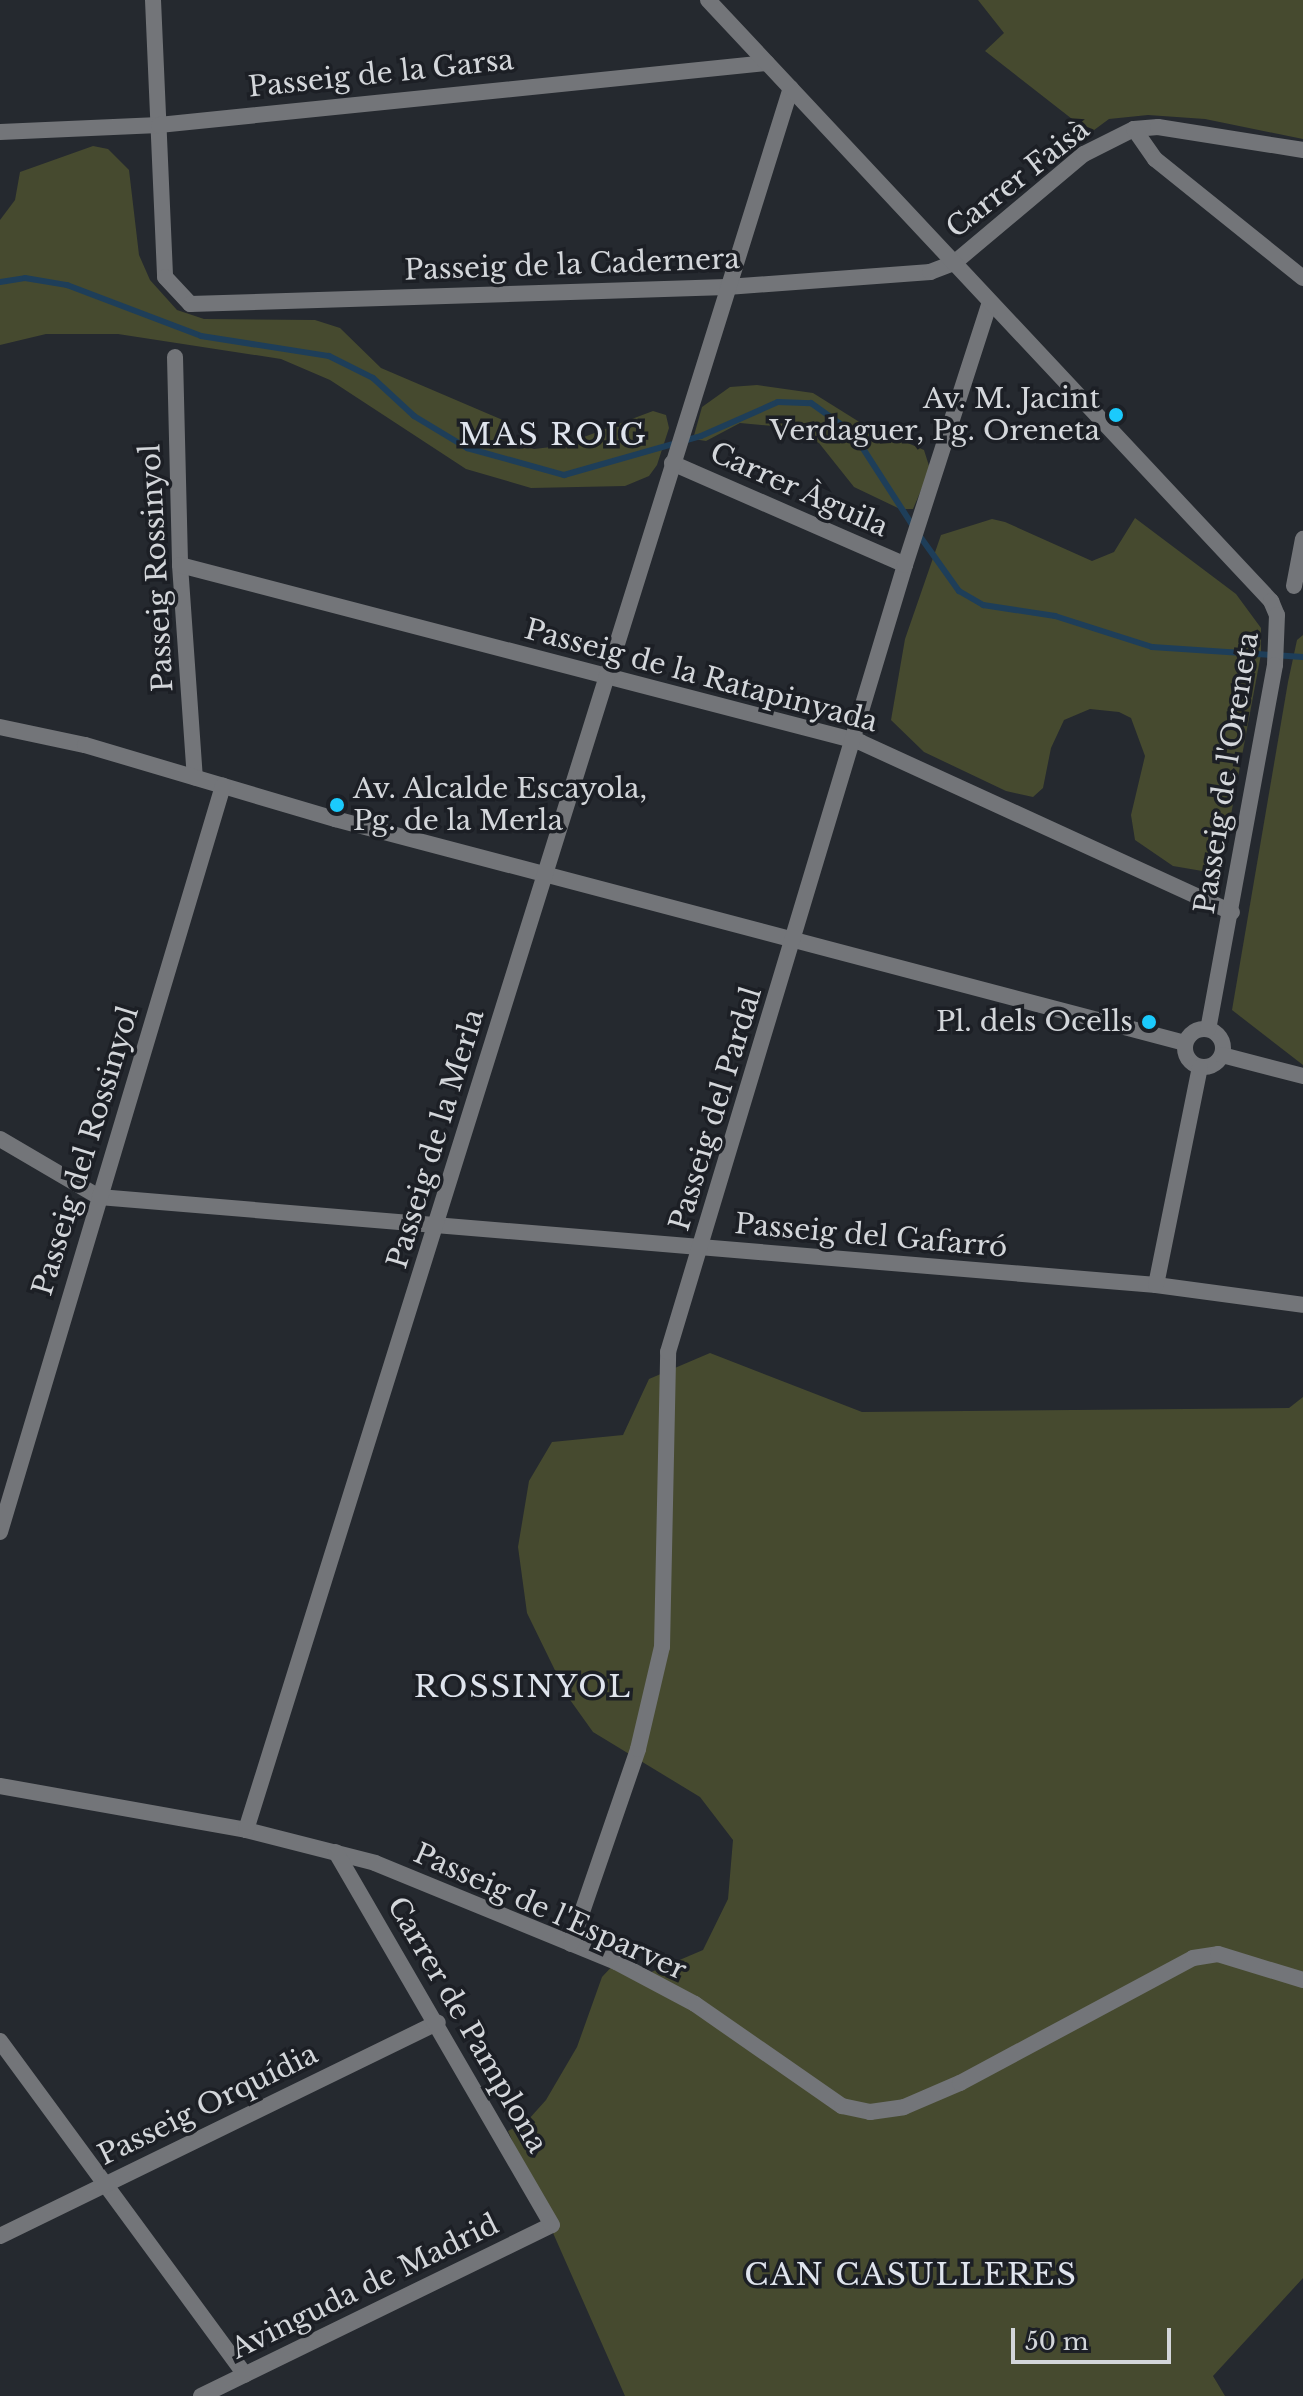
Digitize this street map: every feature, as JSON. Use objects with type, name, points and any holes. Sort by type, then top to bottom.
[{"type":"street","points":[[153,0],[159,125]]},
{"type":"street","points":[[708,0],[1271,601]]},
{"type":"street","name":"Passeig de la Garsa","points":[[0,132],[159,125],[767,63]]},
{"type":"street","name":"Passeig de la Merla","points":[[246,1830],[791,88]]},
{"type":"street","name":"Passeig de la Cadernera","points":[[159,125],[165,277],[190,304],[727,287],[930,272],[954,263]]},
{"type":"street","name":"Carrer Faisà","points":[[954,263],[1084,154],[1134,129],[1158,127],[1303,150]]},
{"type":"street","points":[[1134,129],[1155,159],[1303,278]]},
{"type":"street","name":"Passeig del Pardal","points":[[571,1944],[638,1749],[662,1647],[668,1352],[795,943],[905,565],[943,457],[990,302]]},
{"type":"street","name":"Passeig Rossinyol","points":[[175,357],[180,565],[195,777]]},
{"type":"street","name":"Carrer Àguila","points":[[672,463],[905,565]]},
{"type":"street","name":"Passeig de l'Oreneta","points":[[1208,1029],[1232,912],[1278,647],[1277,615],[1271,601],[1299,585],[1303,539]]},
{"type":"street","name":"Passeig de la Ratapinyada","points":[[180,565],[854,741],[1232,912]]},
{"type":"street","points":[[0,727],[85,745],[223,786],[795,943],[1185,1043]]},
{"type":"street","name":"Passeig del Rossinyol","points":[[0,1532],[223,786]]},
{"type":"street","points":[[1185,1043],[1194,1032],[1208,1029],[1221,1038],[1222,1055]]},
{"type":"street","points":[[1185,1043],[1188,1058],[1200,1067],[1210,1066],[1222,1055]]},
{"type":"street","points":[[1222,1055],[1303,1076]]},
{"type":"street","points":[[1156,1285],[1200,1067]]},
{"type":"street","points":[[0,1139],[99,1197]]},
{"type":"street","name":"Passeig del Gafarró","points":[[99,1197],[1156,1285],[1303,1305]]},
{"type":"street","name":"Passeig de l'Esparver","points":[[0,1786],[246,1830],[336,1852],[571,1944],[695,2004],[842,2106],[870,2112],[904,2107],[960,2083],[1193,1958],[1218,1954],[1303,1980]]},
{"type":"street","name":"Carrer de Pamplona","points":[[336,1852],[438,2022],[552,2225]]},
{"type":"street","name":"Passeig Orquídia","points":[[0,2236],[438,2022]]},
{"type":"street","points":[[0,2041],[245,2375]]},
{"type":"street","name":"Avinguda de Madrid","points":[[201,2396],[552,2225]]},
{"type":"green space","points":[[978,0],[1303,0],[1303,139],[1205,119],[1148,115],[1109,119],[1090,133],[985,51],[1004,33]]},
{"type":"green space","points":[[93,146],[108,149],[129,170],[139,255],[150,280],[177,310],[204,319],[315,320],[340,328],[381,368],[505,421],[519,445],[534,449],[560,446],[653,411],[666,415],[669,428],[657,465],[649,476],[625,486],[531,488],[466,469],[330,380],[281,359],[118,334],[46,334],[0,345],[0,220],[15,200],[20,172]]},
{"type":"green space","points":[[757,385],[813,393],[861,423],[924,450],[930,469],[913,509],[900,509],[854,487],[819,443],[784,427],[740,423],[706,441],[693,439],[702,407],[730,387]]},
{"type":"green space","points":[[1135,518],[1236,594],[1261,628],[1261,654],[1230,820],[1214,873],[1173,866],[1135,840],[1131,815],[1145,756],[1131,718],[1119,712],[1090,709],[1064,720],[1051,748],[1043,788],[1033,797],[1006,791],[924,752],[891,720],[905,639],[941,535],[992,519],[1092,561],[1114,552]]},
{"type":"green space","points":[[1303,635],[1303,1065],[1232,1010],[1288,682],[1297,640]]},
{"type":"green space","points":[[710,1353],[862,1412],[1289,1408],[1303,1397],[1303,2278],[1213,2376],[1225,2396],[625,2396],[508,2131],[528,2120],[546,2100],[577,2047],[602,1977],[616,1962],[642,1976],[703,1950],[728,1899],[733,1840],[700,1797],[593,1732],[568,1697],[527,1613],[518,1547],[529,1481],[552,1442],[623,1435],[649,1379]]},
{"type":"waterway","points":[[0,282],[25,278],[67,285],[201,336],[329,356],[373,378],[414,416],[467,448],[564,475],[701,436],[778,402],[811,403],[853,433],[913,526]]},
{"type":"waterway","points":[[919,535],[959,591],[983,605],[1055,616],[1152,647],[1303,657]]},
{"type":"place","name":"Av. M. Jacint Verdaguer, Pg. Oreneta","points":[[1116,415]]},
{"type":"place","name":"Av. Alcalde Escayola, Pg. de la Merla","points":[[337,805]]},
{"type":"place","name":"Pl. dels Ocells","points":[[1149,1022]]},
{"type":"district","name":"MAS ROIG","points":[[553,435]]},
{"type":"district","name":"ROSSINYOL","points":[[523,1687]]},
{"type":"district","name":"CAN CASULLERES","points":[[911,2275]]}]
